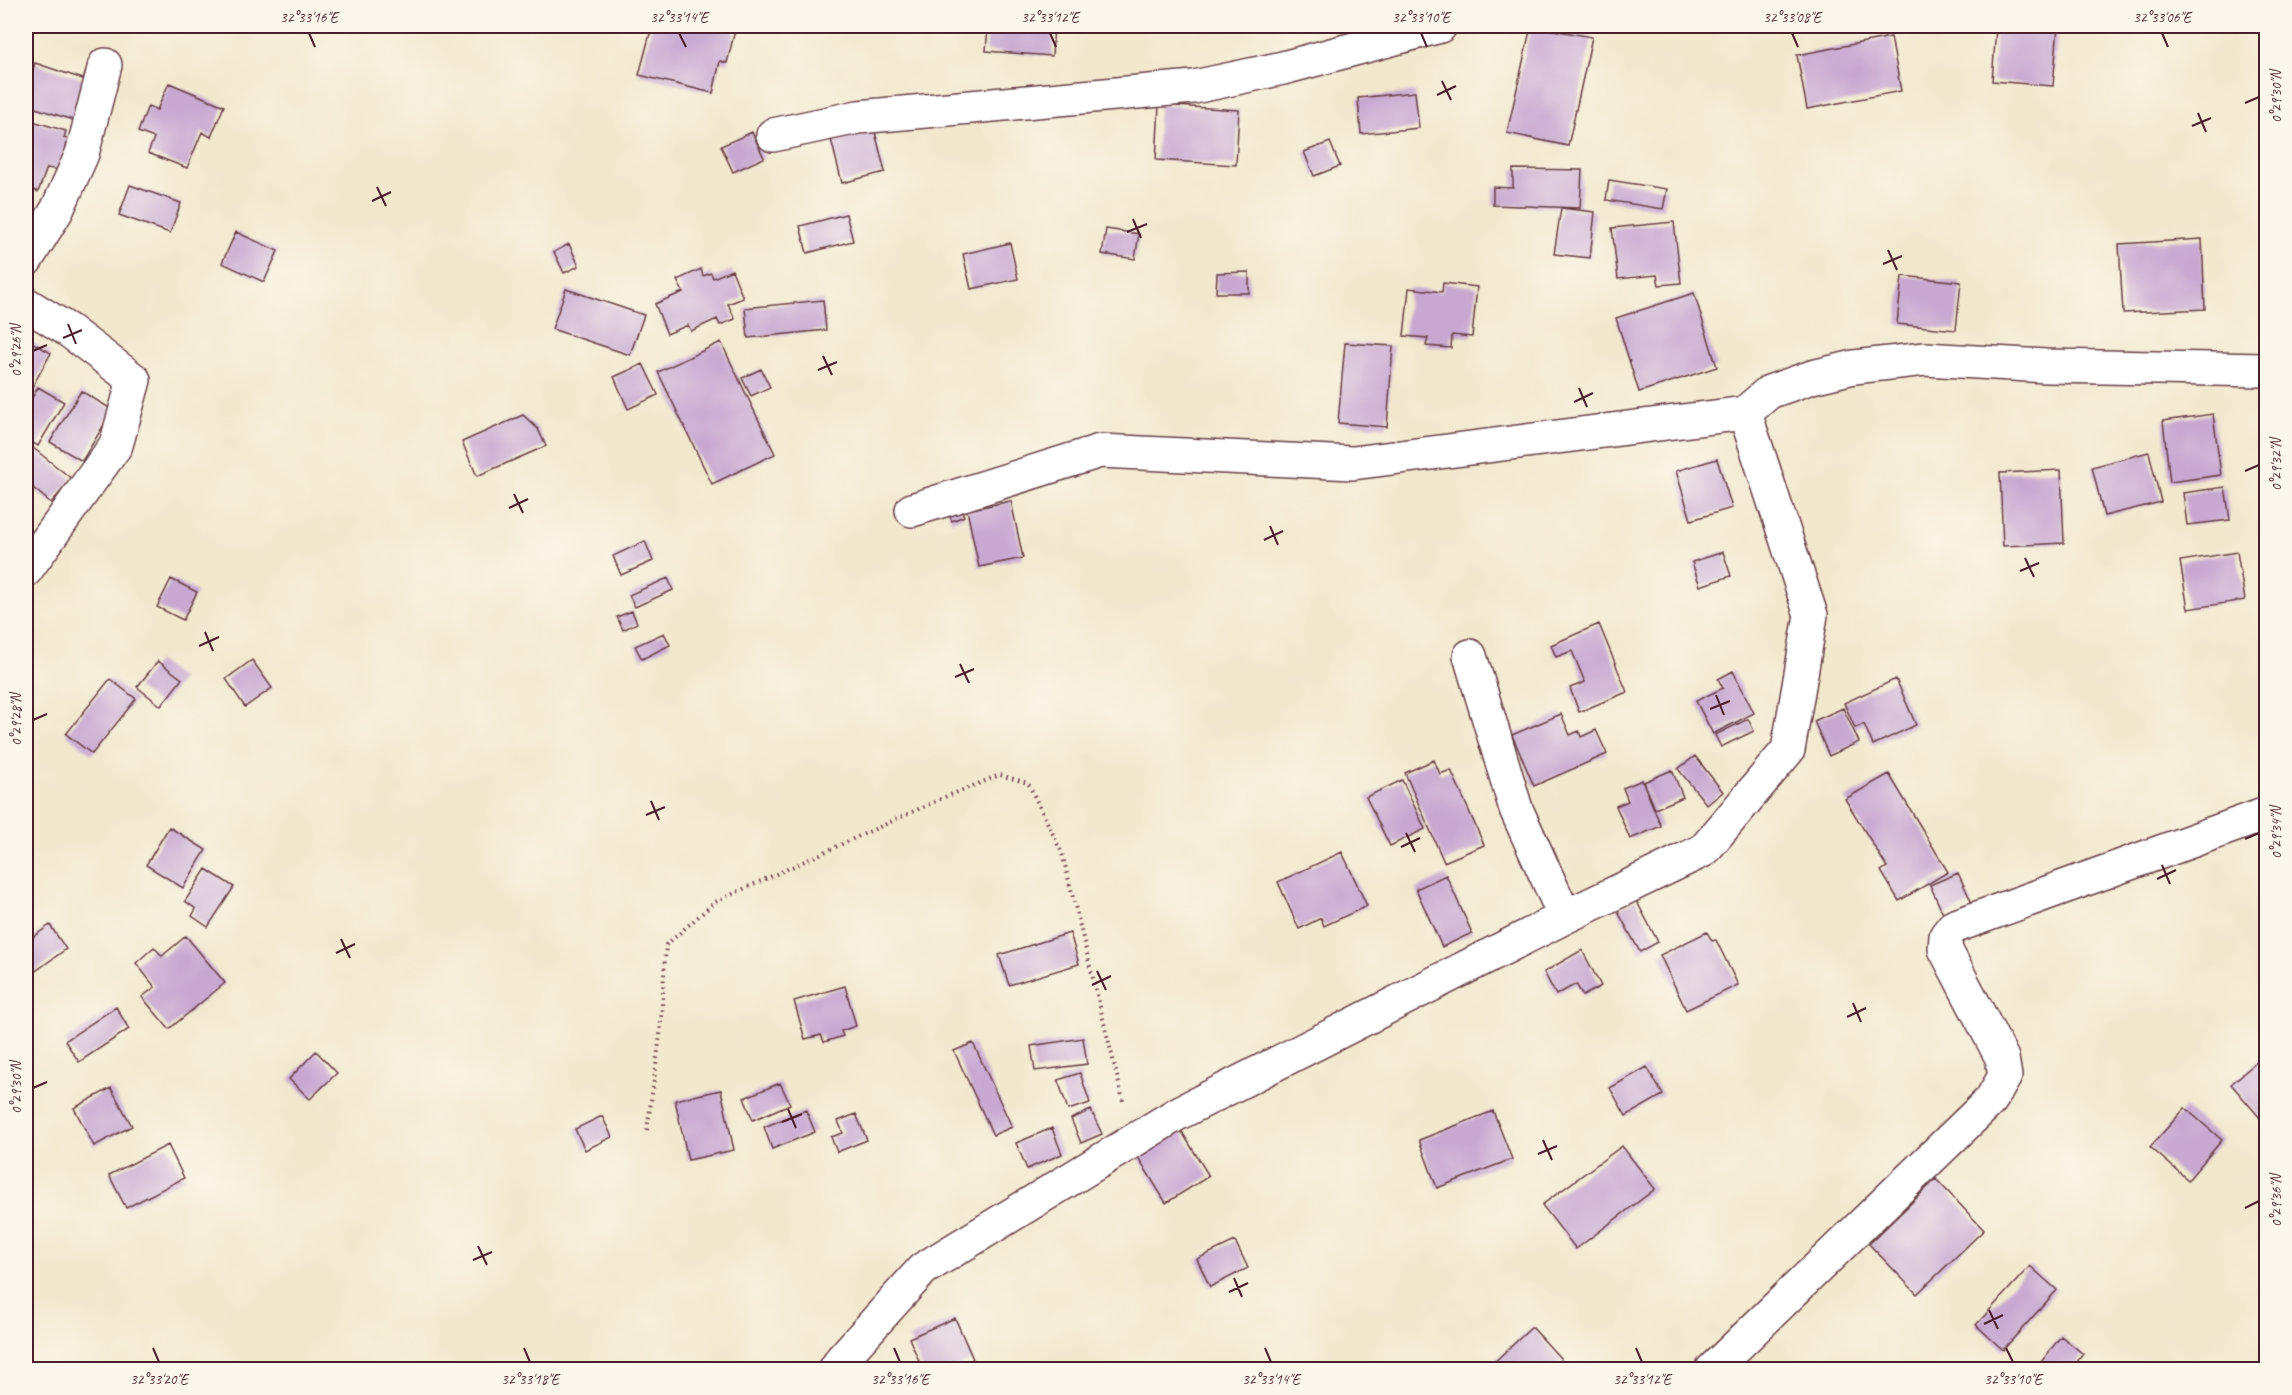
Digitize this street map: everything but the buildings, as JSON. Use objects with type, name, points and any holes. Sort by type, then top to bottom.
[{"type":"street","points":[[773,135],[858,117],[1194,87],[1283,68],[1440,26]]},
{"type":"street","points":[[26,260],[57,210],[82,154],[105,65]]},
{"type":"street","points":[[26,304],[68,330],[134,380],[116,445],[26,570]]},
{"type":"street","points":[[912,510],[1100,451],[1353,463],[1745,413],[1768,392],[1812,377],[1854,367],[1925,359],[2047,366],[2266,370]]},
{"type":"street","points":[[835,1370],[842,1359],[923,1269],[1177,1114],[1565,917],[1704,850],[1788,750],[1810,615],[1745,413]]},
{"type":"street","points":[[1470,656],[1516,809],[1565,917]]},
{"type":"street","points":[[1712,1370],[1991,1100],[2005,1077],[2002,1058],[1945,949],[1946,936],[1953,927],[2266,814]]},
{"type":"path","points":[[647,1130],[660,1036],[666,945],[715,902],[945,796],[1000,775],[1028,783],[1062,852],[1125,1105]]}]
